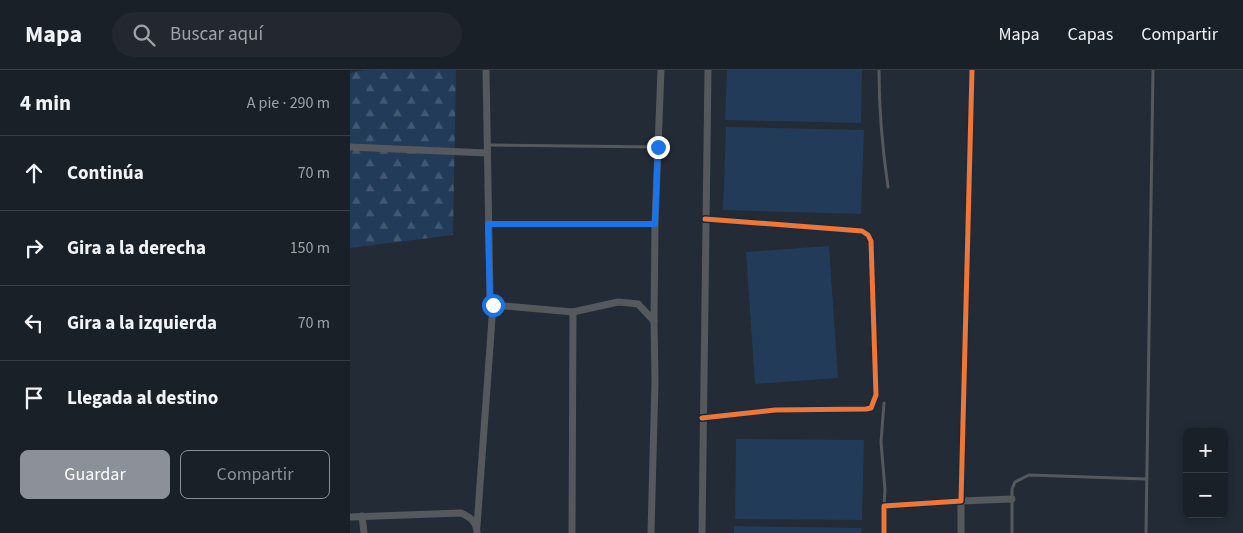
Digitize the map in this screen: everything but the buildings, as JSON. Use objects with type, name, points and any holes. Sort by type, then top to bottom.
[{"type":"street","points":[[477,529],[493,305],[490,300],[486,70]]},
{"type":"street","points":[[651,533],[655,381],[655,224],[661,70]]},
{"type":"street","points":[[702,533],[708,70]]},
{"type":"street","points":[[961,533],[972,70]]},
{"type":"street","points":[[350,147],[487,149]]},
{"type":"street","points":[[702,418],[775,410],[866,409],[870,408],[876,395],[872,240],[868,235],[862,231],[705,220]]},
{"type":"street","points":[[493,305],[573,312],[618,302],[629,303],[638,304],[654,321]]},
{"type":"street","points":[[572,533],[573,312]]},
{"type":"street","points":[[884,533],[884,506],[1012,499]]},
{"type":"street","points":[[350,517],[461,513],[470,517],[477,529]]},
{"type":"street","points":[[362,516],[364,533]]},
{"type":"lane","points":[[879,70],[878,112],[888,187]]},
{"type":"lane","points":[[1146,533],[1152,70]]},
{"type":"lane","points":[[487,149],[658,147]]},
{"type":"lane","points":[[488,224],[655,224]]},
{"type":"lane","points":[[884,404],[881,442],[884,506]]},
{"type":"lane","points":[[1012,533],[1012,489],[1015,482],[1028,475],[1146,479]]},
{"type":"green space","points":[[364,70],[456,70],[453,235],[350,248],[350,73]]},
{"type":"green space","points":[[727,70],[862,70],[861,123],[725,120]]},
{"type":"green space","points":[[726,127],[864,130],[861,214],[723,210]]},
{"type":"green space","points":[[829,246],[838,378],[755,384],[746,252]]},
{"type":"green space","points":[[736,439],[864,440],[862,520],[735,519]]},
{"type":"green space","points":[[734,526],[862,528],[861,533],[734,533]]},
{"type":"cycle path","points":[[884,533],[884,506],[961,501],[972,70]]},
{"type":"cycle path","points":[[702,418],[775,410],[866,409],[871,408],[876,395],[871,241],[868,235],[862,231],[705,219]]},
{"type":"route","points":[[493,305],[490,300],[488,224],[655,224],[658,147]]}]
